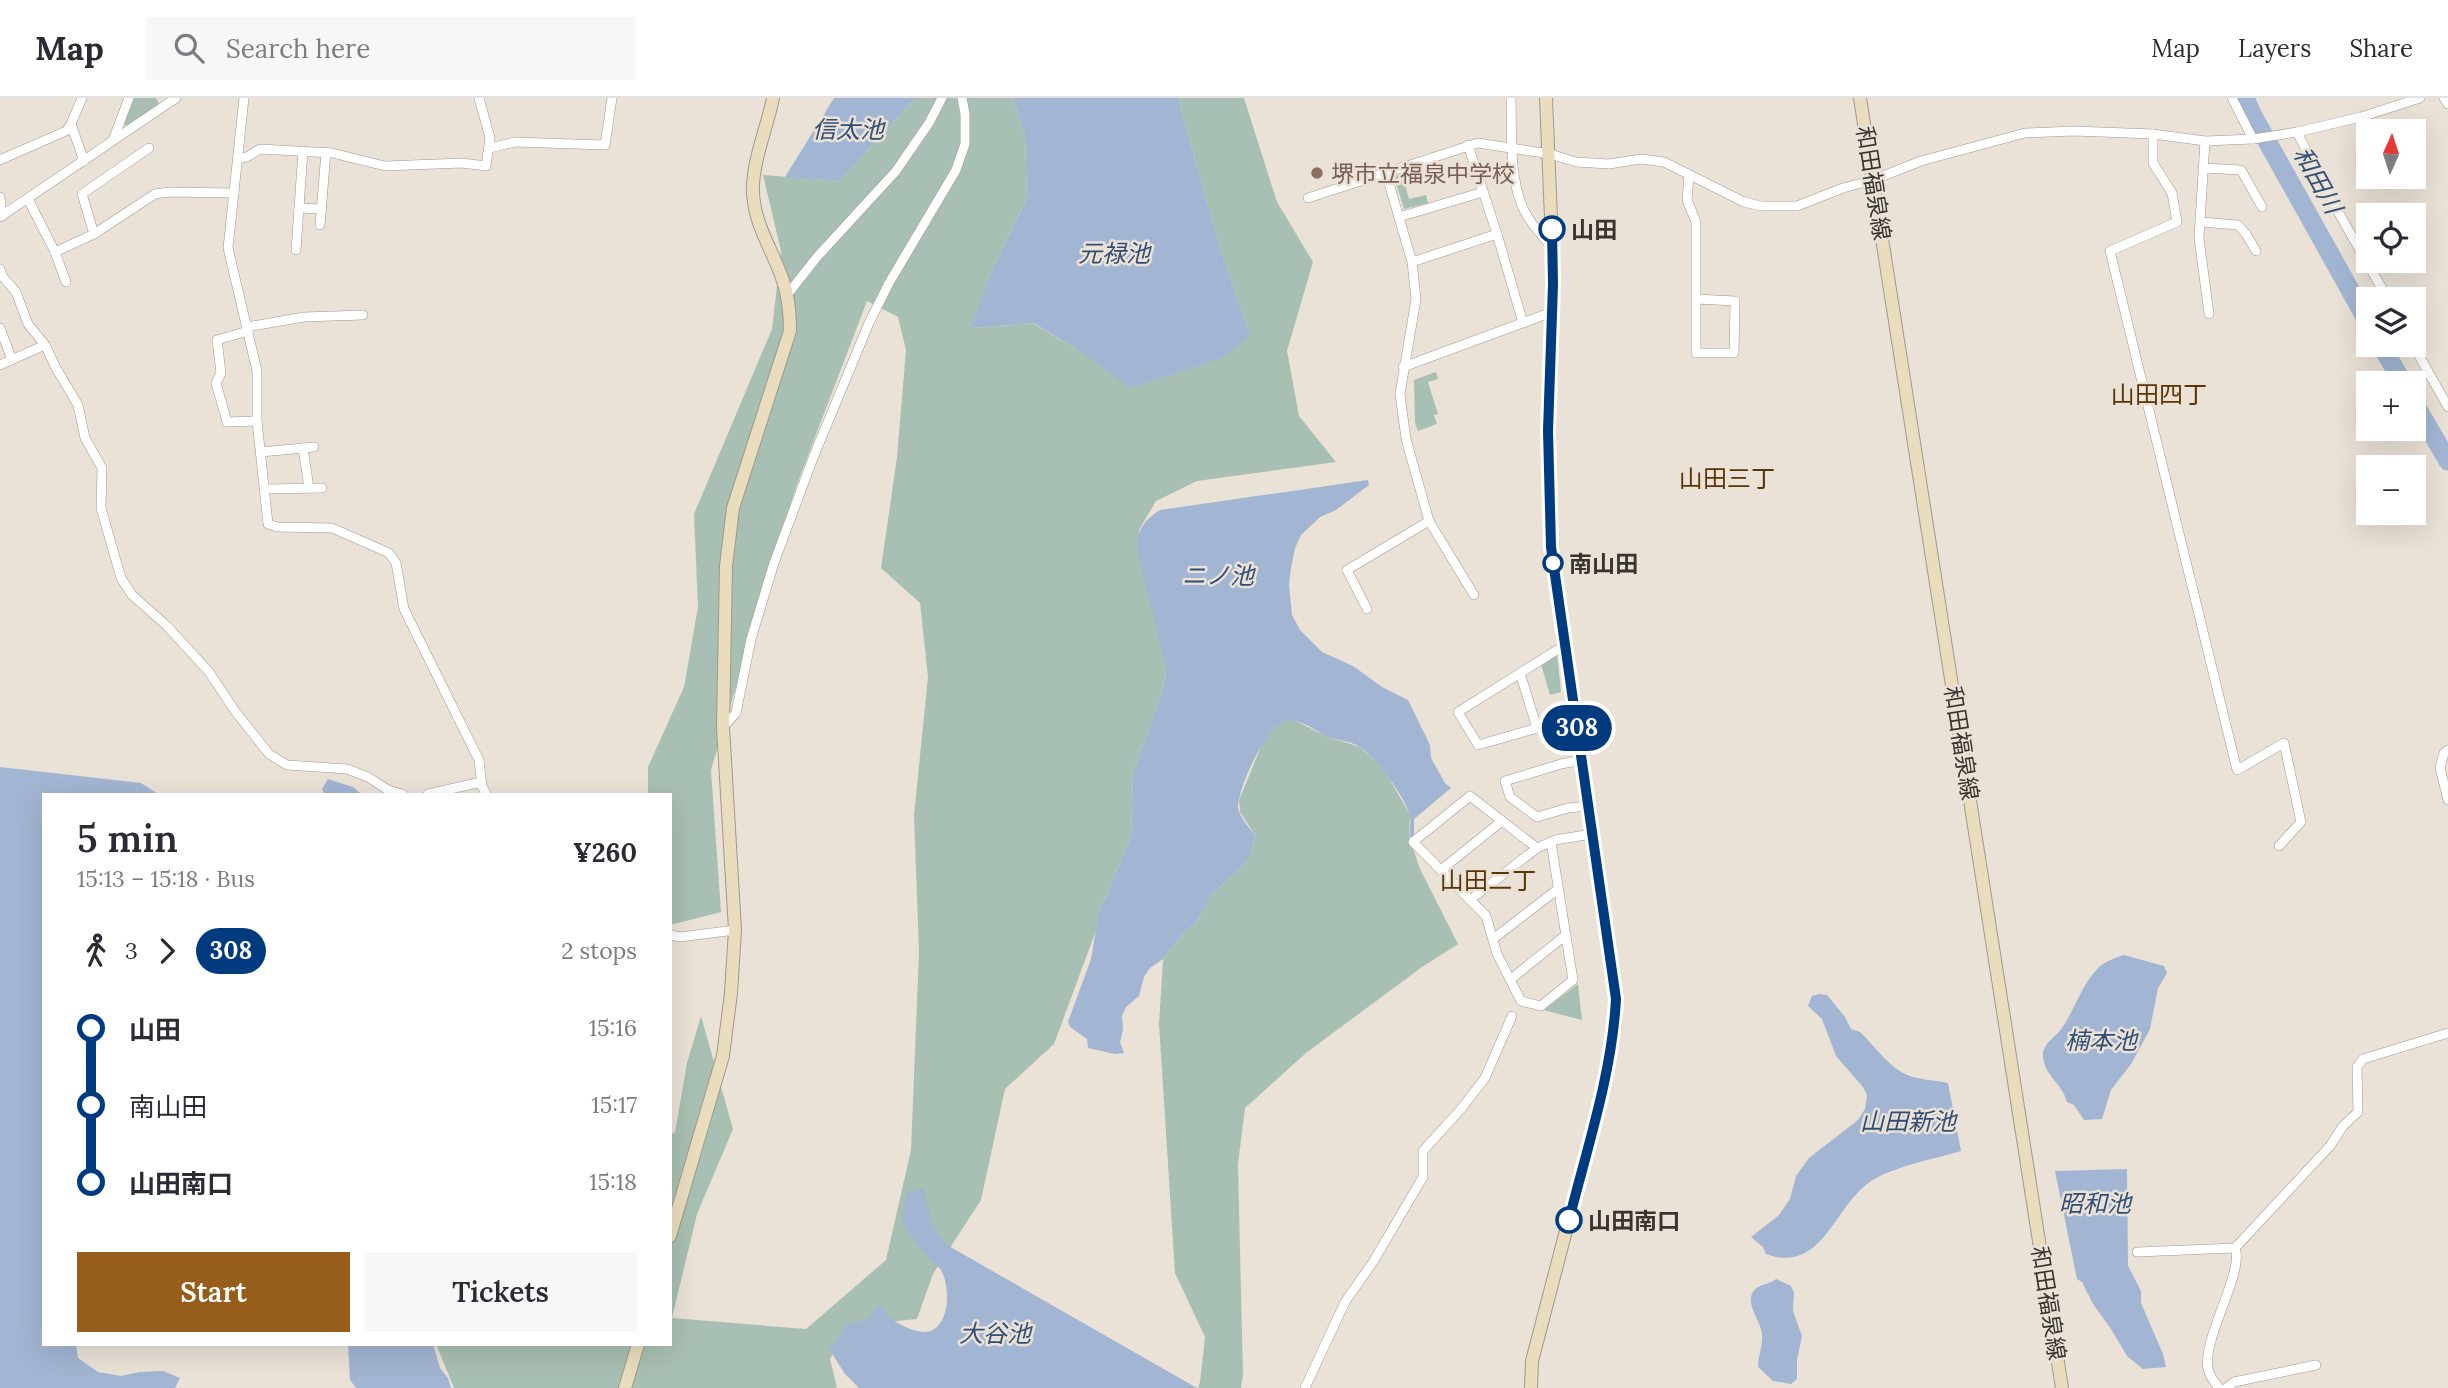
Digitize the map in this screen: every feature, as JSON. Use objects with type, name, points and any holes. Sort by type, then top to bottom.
[{"type":"main road","points":[[672,1229],[723,1056],[731,993],[734,930],[723,727],[726,566],[733,508],[790,331],[787,295],[759,227],[753,194],[754,169],[767,129],[773,98]]},
{"type":"main road","points":[[1531,1388],[1532,1361],[1604,1085],[1615,1026],[1616,999],[1550,538],[1548,431],[1553,248],[1546,98]]},
{"type":"main road","name":"和田福泉線","points":[[1860,98],[2062,1388]]},
{"type":"main road","points":[[625,1388],[637,1346]]},
{"type":"street","points":[[0,160],[65,131],[71,124],[82,98]]},
{"type":"street","points":[[113,141],[129,98]]},
{"type":"street","points":[[0,197],[1,216],[176,98]]},
{"type":"street","points":[[244,98],[228,248],[257,371],[257,421],[268,524],[277,527],[332,528],[393,557],[404,609],[479,760],[484,790]]},
{"type":"street","points":[[239,158],[247,157],[260,149],[326,152],[386,166],[462,163],[486,166],[490,138],[479,98]]},
{"type":"street","points":[[490,148],[515,142],[606,145],[612,98]]},
{"type":"street","points":[[787,295],[817,257],[896,171],[929,123],[942,98]]},
{"type":"street","points":[[723,727],[736,713],[751,639],[774,563],[813,458],[869,323],[888,284],[956,170],[965,144],[962,98]]},
{"type":"street","points":[[1511,98],[1512,148],[1522,206],[1533,226],[1553,248]]},
{"type":"street","points":[[2232,98],[2257,138]]},
{"type":"street","points":[[1308,198],[1478,143],[1576,162],[1609,164],[1641,159],[1664,162],[1744,202],[1761,206],[1797,206],[1921,161],[2025,133],[2153,134],[2205,141],[2257,138],[2361,117],[2420,98]]},
{"type":"street","points":[[2444,98],[2448,104]]},
{"type":"street","points":[[71,124],[84,161]]},
{"type":"street","points":[[2297,132],[2381,287]]},
{"type":"street","points":[[2153,134],[2153,163],[2172,193],[2177,222],[2109,251],[2237,770],[2284,743],[2301,822],[2278,846]]},
{"type":"street","points":[[2205,141],[2199,238],[2209,314]]},
{"type":"street","points":[[1468,145],[1523,323]]},
{"type":"street","points":[[94,234],[82,194],[149,148]]},
{"type":"street","points":[[296,250],[303,151]]},
{"type":"street","points":[[320,225],[326,152]]},
{"type":"street","points":[[2203,168],[2241,170],[2262,208]]},
{"type":"street","points":[[1386,173],[1412,262],[1416,299],[1400,394],[1406,439],[1429,521],[1474,595]]},
{"type":"street","points":[[1689,176],[1688,200],[1696,222],[1696,299],[1696,353],[1734,353],[1735,300],[1696,299]]},
{"type":"street","points":[[1399,217],[1483,192]]},
{"type":"street","points":[[55,252],[94,234],[155,194],[234,193]]},
{"type":"street","points":[[28,199],[55,252],[66,282]]},
{"type":"street","points":[[299,208],[322,209]]},
{"type":"street","points":[[2200,222],[2238,225],[2256,251]]},
{"type":"street","points":[[1412,262],[1497,234]]},
{"type":"street","points":[[0,269],[2,276],[16,292],[28,324],[45,345],[78,405],[85,438],[102,468],[101,508],[121,578],[132,595],[167,626],[209,672],[269,754],[287,765],[347,769],[398,793]]},
{"type":"street","points":[[1403,367],[1552,312]]},
{"type":"street","points":[[257,421],[228,422],[216,383],[220,373],[216,340],[247,329],[304,317],[363,315]]},
{"type":"street","points":[[0,328],[12,360]]},
{"type":"street","points":[[0,365],[45,345]]},
{"type":"street","points":[[2420,357],[2448,407]]},
{"type":"street","points":[[261,453],[314,447]]},
{"type":"street","points":[[303,448],[309,488]]},
{"type":"street","points":[[265,489],[322,488]]},
{"type":"street","points":[[1367,609],[1347,570],[1429,521]]},
{"type":"street","points":[[1565,645],[1458,712],[1478,746],[1576,716]]},
{"type":"street","points":[[1520,673],[1537,728]]},
{"type":"street","points":[[2448,750],[2444,753],[2440,768],[2448,800]]},
{"type":"street","points":[[1582,760],[1505,781],[1510,797],[1537,817],[1568,808],[1588,806]]},
{"type":"street","points":[[432,793],[477,783],[484,790]]},
{"type":"street","points":[[1536,848],[1470,796],[1413,842],[1486,916],[1497,954],[1521,1001],[1541,1006],[1573,980],[1551,842]]},
{"type":"street","points":[[1441,870],[1503,821]]},
{"type":"street","points":[[1470,900],[1536,848],[1551,842],[1592,834]]},
{"type":"street","points":[[1493,939],[1558,889]]},
{"type":"street","points":[[672,935],[680,937],[734,930]]},
{"type":"street","points":[[1511,979],[1566,935]]},
{"type":"street","points":[[1305,1388],[1345,1302],[1373,1262],[1423,1177],[1423,1151],[1485,1078],[1512,1016]]},
{"type":"street","points":[[2137,1252],[2235,1248],[2330,1146],[2343,1126],[2354,1118],[2358,1112],[2357,1067],[2363,1059],[2448,1032]]},
{"type":"street","points":[[2219,1388],[2212,1379],[2208,1363],[2216,1326],[2237,1260],[2235,1248]]},
{"type":"street","points":[[2226,1388],[2234,1382],[2316,1365]]},
{"type":"green space","points":[[134,98],[156,98],[160,105],[128,127],[124,124]]},
{"type":"green space","points":[[915,98],[1013,98],[1025,136],[1027,198],[986,284],[972,328],[1032,323],[1080,351],[1250,336],[1219,245],[1178,98],[1244,98],[1277,202],[1313,262],[1287,351],[1299,416],[1336,462],[1197,481],[1156,501],[1139,530],[1166,669],[1162,693],[1133,773],[1131,838],[1099,912],[1097,928],[1054,1044],[1005,1089],[981,1200],[933,1274],[917,1319],[847,1326],[830,1359],[837,1388],[454,1388],[437,1346],[672,1346],[672,1318],[806,1329],[886,1260],[911,1150],[919,952],[914,815],[928,677],[920,603],[881,568],[897,457],[906,350],[898,317],[867,301],[796,487],[711,770],[721,912],[672,924],[672,793],[648,793],[648,767],[684,687],[698,607],[694,514],[772,329],[781,251],[763,175],[840,181]]},
{"type":"green space","points":[[1402,174],[1409,199],[1426,195],[1428,203],[1404,209],[1394,176]]},
{"type":"green space","points":[[1436,372],[1438,379],[1428,382],[1438,414],[1434,415],[1437,424],[1418,431],[1415,423],[1414,380]]},
{"type":"green space","points":[[1557,654],[1561,692],[1550,695],[1541,664]]},
{"type":"green space","points":[[1296,721],[1328,737],[1360,747],[1388,776],[1410,815],[1409,837],[1420,869],[1458,944],[1422,967],[1306,1053],[1245,1108],[1238,1164],[1243,1375],[1241,1388],[1198,1388],[1205,1337],[1175,1273],[1159,1024],[1163,959],[1186,930],[1194,925],[1213,893],[1250,857],[1255,835],[1240,812],[1239,800],[1264,739],[1279,723]]},
{"type":"green space","points":[[1578,984],[1582,1020],[1544,1010]]},
{"type":"green space","points":[[701,1016],[733,1129],[697,1214],[672,1318],[672,1134],[675,1132],[687,1063]]},
{"type":"water","name":"信太池","points":[[834,98],[915,98],[840,181],[785,177]]},
{"type":"water","name":"元禄池","points":[[1013,98],[1178,98],[1219,245],[1250,336],[1220,359],[1130,388],[1080,351],[1033,323],[971,328],[986,284],[1027,198],[1025,136]]},
{"type":"water","name":"ニノ池","points":[[1368,480],[1369,485],[1336,510],[1320,517],[1301,535],[1295,548],[1289,585],[1292,615],[1300,630],[1322,652],[1353,666],[1382,687],[1408,700],[1430,745],[1431,758],[1445,783],[1451,788],[1414,819],[1414,836],[1409,837],[1410,818],[1407,808],[1389,778],[1367,752],[1301,723],[1290,720],[1277,725],[1254,760],[1239,799],[1238,808],[1241,815],[1255,835],[1250,857],[1213,893],[1194,925],[1186,930],[1163,959],[1150,968],[1144,977],[1139,996],[1126,1007],[1122,1016],[1120,1042],[1124,1053],[1115,1054],[1088,1048],[1087,1039],[1070,1027],[1068,1022],[1091,959],[1099,912],[1131,838],[1133,773],[1162,693],[1166,670],[1137,549],[1140,531],[1160,510]]},
{"type":"water","points":[[0,767],[141,783],[156,793],[42,793],[42,1346],[76,1346],[78,1358],[98,1372],[121,1376],[163,1371],[180,1378],[175,1388],[0,1388]]},
{"type":"water","points":[[328,779],[353,787],[360,793],[324,793],[322,789]]},
{"type":"water","name":"楠本池","points":[[2124,955],[2164,966],[2167,973],[2158,988],[2150,1029],[2131,1064],[2111,1090],[2102,1119],[2084,1120],[2074,1105],[2067,1102],[2065,1095],[2049,1074],[2043,1054],[2048,1043],[2062,1028],[2093,974],[2105,963]]},
{"type":"water","name":"山田新池","points":[[1827,995],[1851,1029],[1860,1032],[1883,1057],[1903,1073],[1948,1083],[1961,1151],[1904,1167],[1873,1180],[1848,1204],[1815,1246],[1802,1255],[1786,1258],[1766,1254],[1763,1247],[1751,1237],[1779,1215],[1790,1199],[1796,1176],[1809,1158],[1858,1120],[1865,1109],[1867,1095],[1836,1056],[1822,1019],[1808,1006],[1812,996]]},
{"type":"water","name":"昭和池","points":[[2127,1169],[2128,1266],[2141,1291],[2141,1303],[2166,1367],[2143,1369],[2127,1356],[2082,1282],[2077,1279],[2055,1171]]},
{"type":"water","name":"大谷池","points":[[923,1188],[933,1227],[947,1245],[1197,1388],[859,1388],[845,1374],[829,1349],[847,1325],[868,1319],[879,1304],[894,1321],[917,1331],[935,1329],[944,1314],[947,1295],[943,1274],[919,1247],[902,1221],[906,1193]]},
{"type":"water","points":[[1776,1279],[1791,1286],[1794,1293],[1793,1311],[1802,1336],[1797,1360],[1797,1379],[1791,1384],[1773,1381],[1758,1367],[1762,1334],[1751,1296],[1758,1287]]},
{"type":"water","points":[[348,1346],[434,1346],[440,1368],[448,1378],[451,1388],[356,1388],[350,1380]]},
{"type":"waterway","name":"和田川","points":[[2245,98],[2356,301]]},
{"type":"waterway","name":"和田川","points":[[2388,357],[2396,371]]},
{"type":"waterway","name":"和田川","points":[[2426,423],[2448,461]]},
{"type":"bus line","name":"308","points":[[1552,229],[1548,431],[1551,547],[1616,999],[1615,1026],[1607,1071],[1569,1220]]},
{"type":"place","name":"堺市立福泉中学校","points":[[1317,173]]},
{"type":"place","name":"山田","points":[[1552,229]]},
{"type":"place","name":"南山田","points":[[1553,563]]},
{"type":"place","name":"山田南口","points":[[1569,1220]]},
{"type":"district","name":"山田四丁","points":[[2159,394]]},
{"type":"district","name":"山田三丁","points":[[1727,478]]},
{"type":"district","name":"山田二丁","points":[[1488,880]]}]
